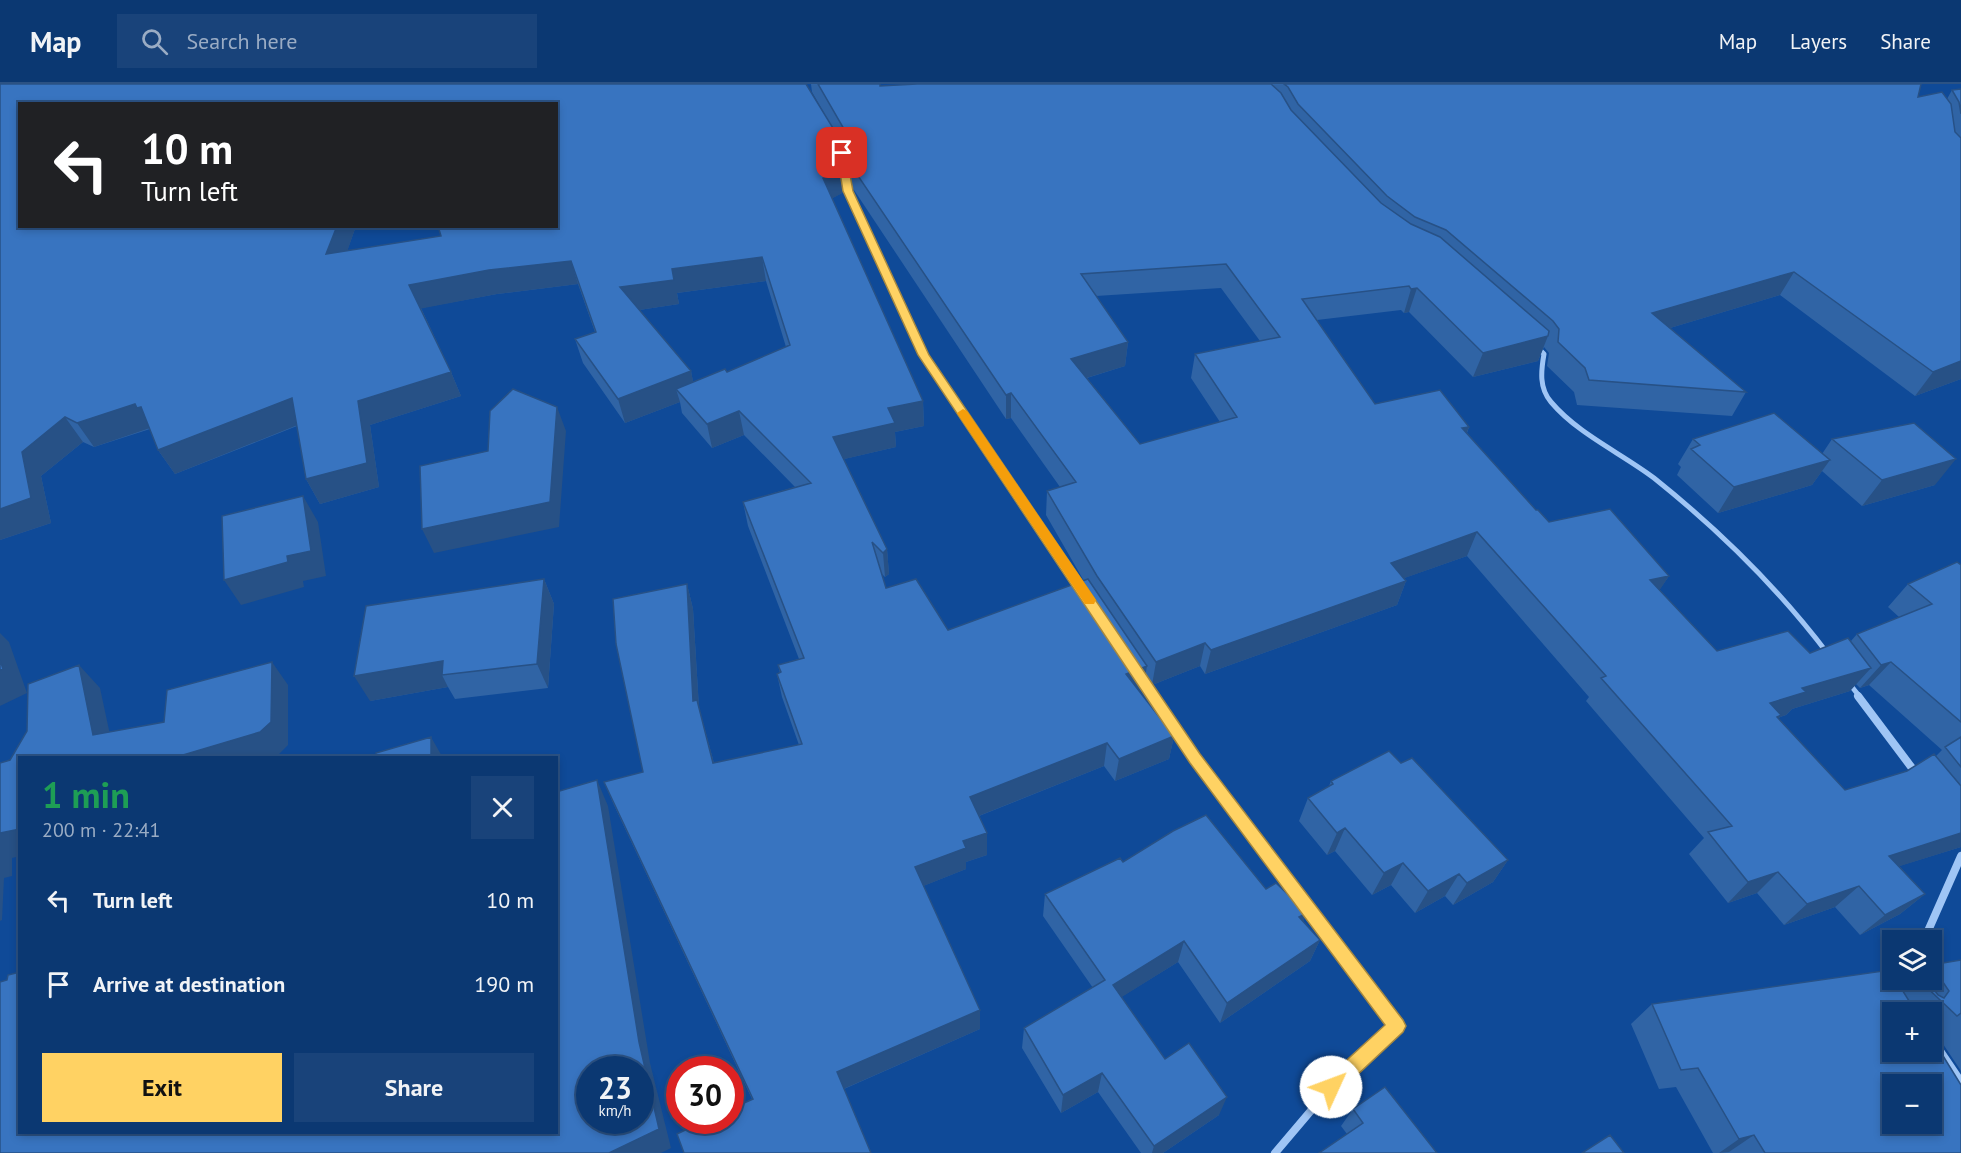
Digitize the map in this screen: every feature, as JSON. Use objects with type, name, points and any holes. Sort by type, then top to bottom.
[{"type":"street","points":[[830,134],[842,153],[848,191],[923,355],[1089,600]]},
{"type":"street","points":[[1536,346],[1544,354],[1540,381],[1548,399],[1566,418],[1632,462],[1704,519],[1804,620],[1832,659]]},
{"type":"street","points":[[1135,669],[1195,758],[1397,1026],[1331,1087],[1275,1153]]},
{"type":"street","points":[[1846,678],[1917,774]]},
{"type":"street","points":[[1928,930],[1961,856]]},
{"type":"street","points":[[1942,1054],[1961,1082]]},
{"type":"building","points":[[0,84],[806,84],[836,133],[841,169],[823,178],[923,401],[888,408],[895,423],[833,437],[887,549],[883,553],[872,542],[886,588],[916,579],[948,630],[1088,579],[1147,666],[1126,674],[1174,736],[1119,759],[1107,743],[970,797],[987,833],[963,841],[966,848],[915,867],[980,1010],[837,1072],[871,1153],[684,1153],[677,1134],[744,1134],[744,1103],[753,1099],[744,1080],[744,1056],[733,1056],[604,782],[643,772],[616,644],[613,599],[687,584],[693,701],[697,700],[713,763],[802,744],[777,674],[781,672],[778,665],[804,658],[743,502],[811,483],[739,411],[707,424],[676,389],[725,369],[727,372],[790,345],[762,257],[672,269],[674,280],[620,287],[691,371],[618,399],[575,339],[596,332],[571,261],[489,270],[409,285],[451,372],[358,401],[367,463],[306,479],[292,398],[158,450],[141,407],[137,408],[135,404],[77,423],[65,417],[22,452],[31,498],[0,509]]},
{"type":"building","points":[[818,84],[880,84],[880,86],[917,84],[1271,84],[1281,93],[1291,110],[1381,203],[1411,224],[1440,237],[1549,331],[1548,336],[1483,353],[1417,288],[1411,289],[1409,286],[1302,299],[1375,404],[1440,390],[1469,427],[1462,428],[1549,522],[1610,509],[1669,576],[1650,580],[1717,651],[1788,631],[1810,653],[1848,638],[1871,668],[1802,688],[1806,692],[1770,703],[1781,715],[1777,717],[1845,790],[1907,771],[1934,754],[1961,786],[1961,833],[1889,856],[1925,894],[1885,915],[1859,886],[1807,904],[1778,872],[1748,882],[1708,832],[1732,826],[1601,678],[1606,676],[1477,532],[1391,563],[1406,581],[1211,650],[1205,643],[1156,662],[1097,576],[1047,491],[1076,482],[1011,393],[1006,395],[850,164],[844,129]],"holes":[[[1226,264],[1280,337],[1195,354],[1237,417],[1140,444],[1071,359],[1128,342],[1081,274]]]},
{"type":"building","points":[[1284,84],[1921,84],[1918,97],[1942,92],[1951,104],[1955,132],[1961,138],[1961,361],[1933,372],[1794,272],[1652,313],[1746,392],[1589,380],[1585,368],[1558,342],[1559,329],[1553,321],[1446,230],[1415,217],[1387,196],[1298,104]]},
{"type":"building","points":[[1961,89],[1961,114],[1959,102],[1952,90]]},
{"type":"building","points":[[513,389],[557,407],[550,502],[422,529],[420,466],[488,451],[490,411]]},
{"type":"building","points":[[1774,413],[1830,460],[1734,487],[1691,449],[1700,445],[1693,439]]},
{"type":"building","points":[[1914,423],[1956,459],[1882,480],[1832,439]]},
{"type":"building","points":[[303,496],[311,551],[287,556],[288,562],[224,580],[222,516]]},
{"type":"building","points":[[1957,562],[1961,565],[1961,722],[1891,662],[1881,665],[1857,634],[1932,604],[1908,584]]},
{"type":"building","points":[[544,579],[537,664],[442,675],[443,661],[354,676],[366,606]]},
{"type":"building","points":[[272,662],[271,722],[260,732],[180,756],[18,756],[18,829],[0,833],[0,763],[10,760],[27,731],[28,684],[79,665],[93,735],[164,722],[167,690]]},
{"type":"building","points":[[431,737],[431,756],[376,756],[376,753]]},
{"type":"building","points":[[1961,737],[1961,767],[1945,747]]},
{"type":"building","points":[[1389,751],[1401,763],[1412,758],[1508,860],[1467,883],[1459,874],[1428,891],[1403,863],[1384,873],[1345,828],[1337,833],[1308,798],[1333,784],[1331,781]]},
{"type":"building","points":[[597,780],[642,1056],[576,1056],[576,1134],[649,1134],[609,1153],[0,1153],[0,982],[7,980],[8,975],[18,972],[18,1134],[558,1134],[558,791]]},
{"type":"building","points":[[1206,815],[1266,889],[1276,883],[1307,913],[1299,917],[1320,940],[1227,1003],[1184,941],[1113,985],[1165,1059],[1189,1043],[1227,1097],[1154,1146],[1102,1073],[1063,1095],[1024,1028],[1105,980],[1045,894],[1120,858],[1123,862],[1173,831]]},
{"type":"building","points":[[1961,960],[1961,1013],[1957,1016],[1930,990],[1934,990],[1944,998],[1949,991],[1942,981],[1942,963]]},
{"type":"building","points":[[1882,971],[1882,990],[1902,990],[1910,1002],[1882,1002],[1882,1062],[1942,1062],[1942,1054],[1961,1085],[1961,1153],[1765,1153],[1754,1135],[1739,1139],[1698,1068],[1681,1070],[1652,1004]]},
{"type":"building","points":[[1385,1087],[1437,1153],[1319,1153],[1363,1123],[1353,1109]]},
{"type":"building","points":[[654,1107],[659,1129],[654,1131]]},
{"type":"building","points":[[1610,1135],[1624,1153],[1582,1153]]},
{"type":"slow traffic","points":[[963,413],[1089,600]]},
{"type":"route","points":[[842,153],[848,191],[923,355],[1195,758],[1397,1026],[1331,1087]]}]
